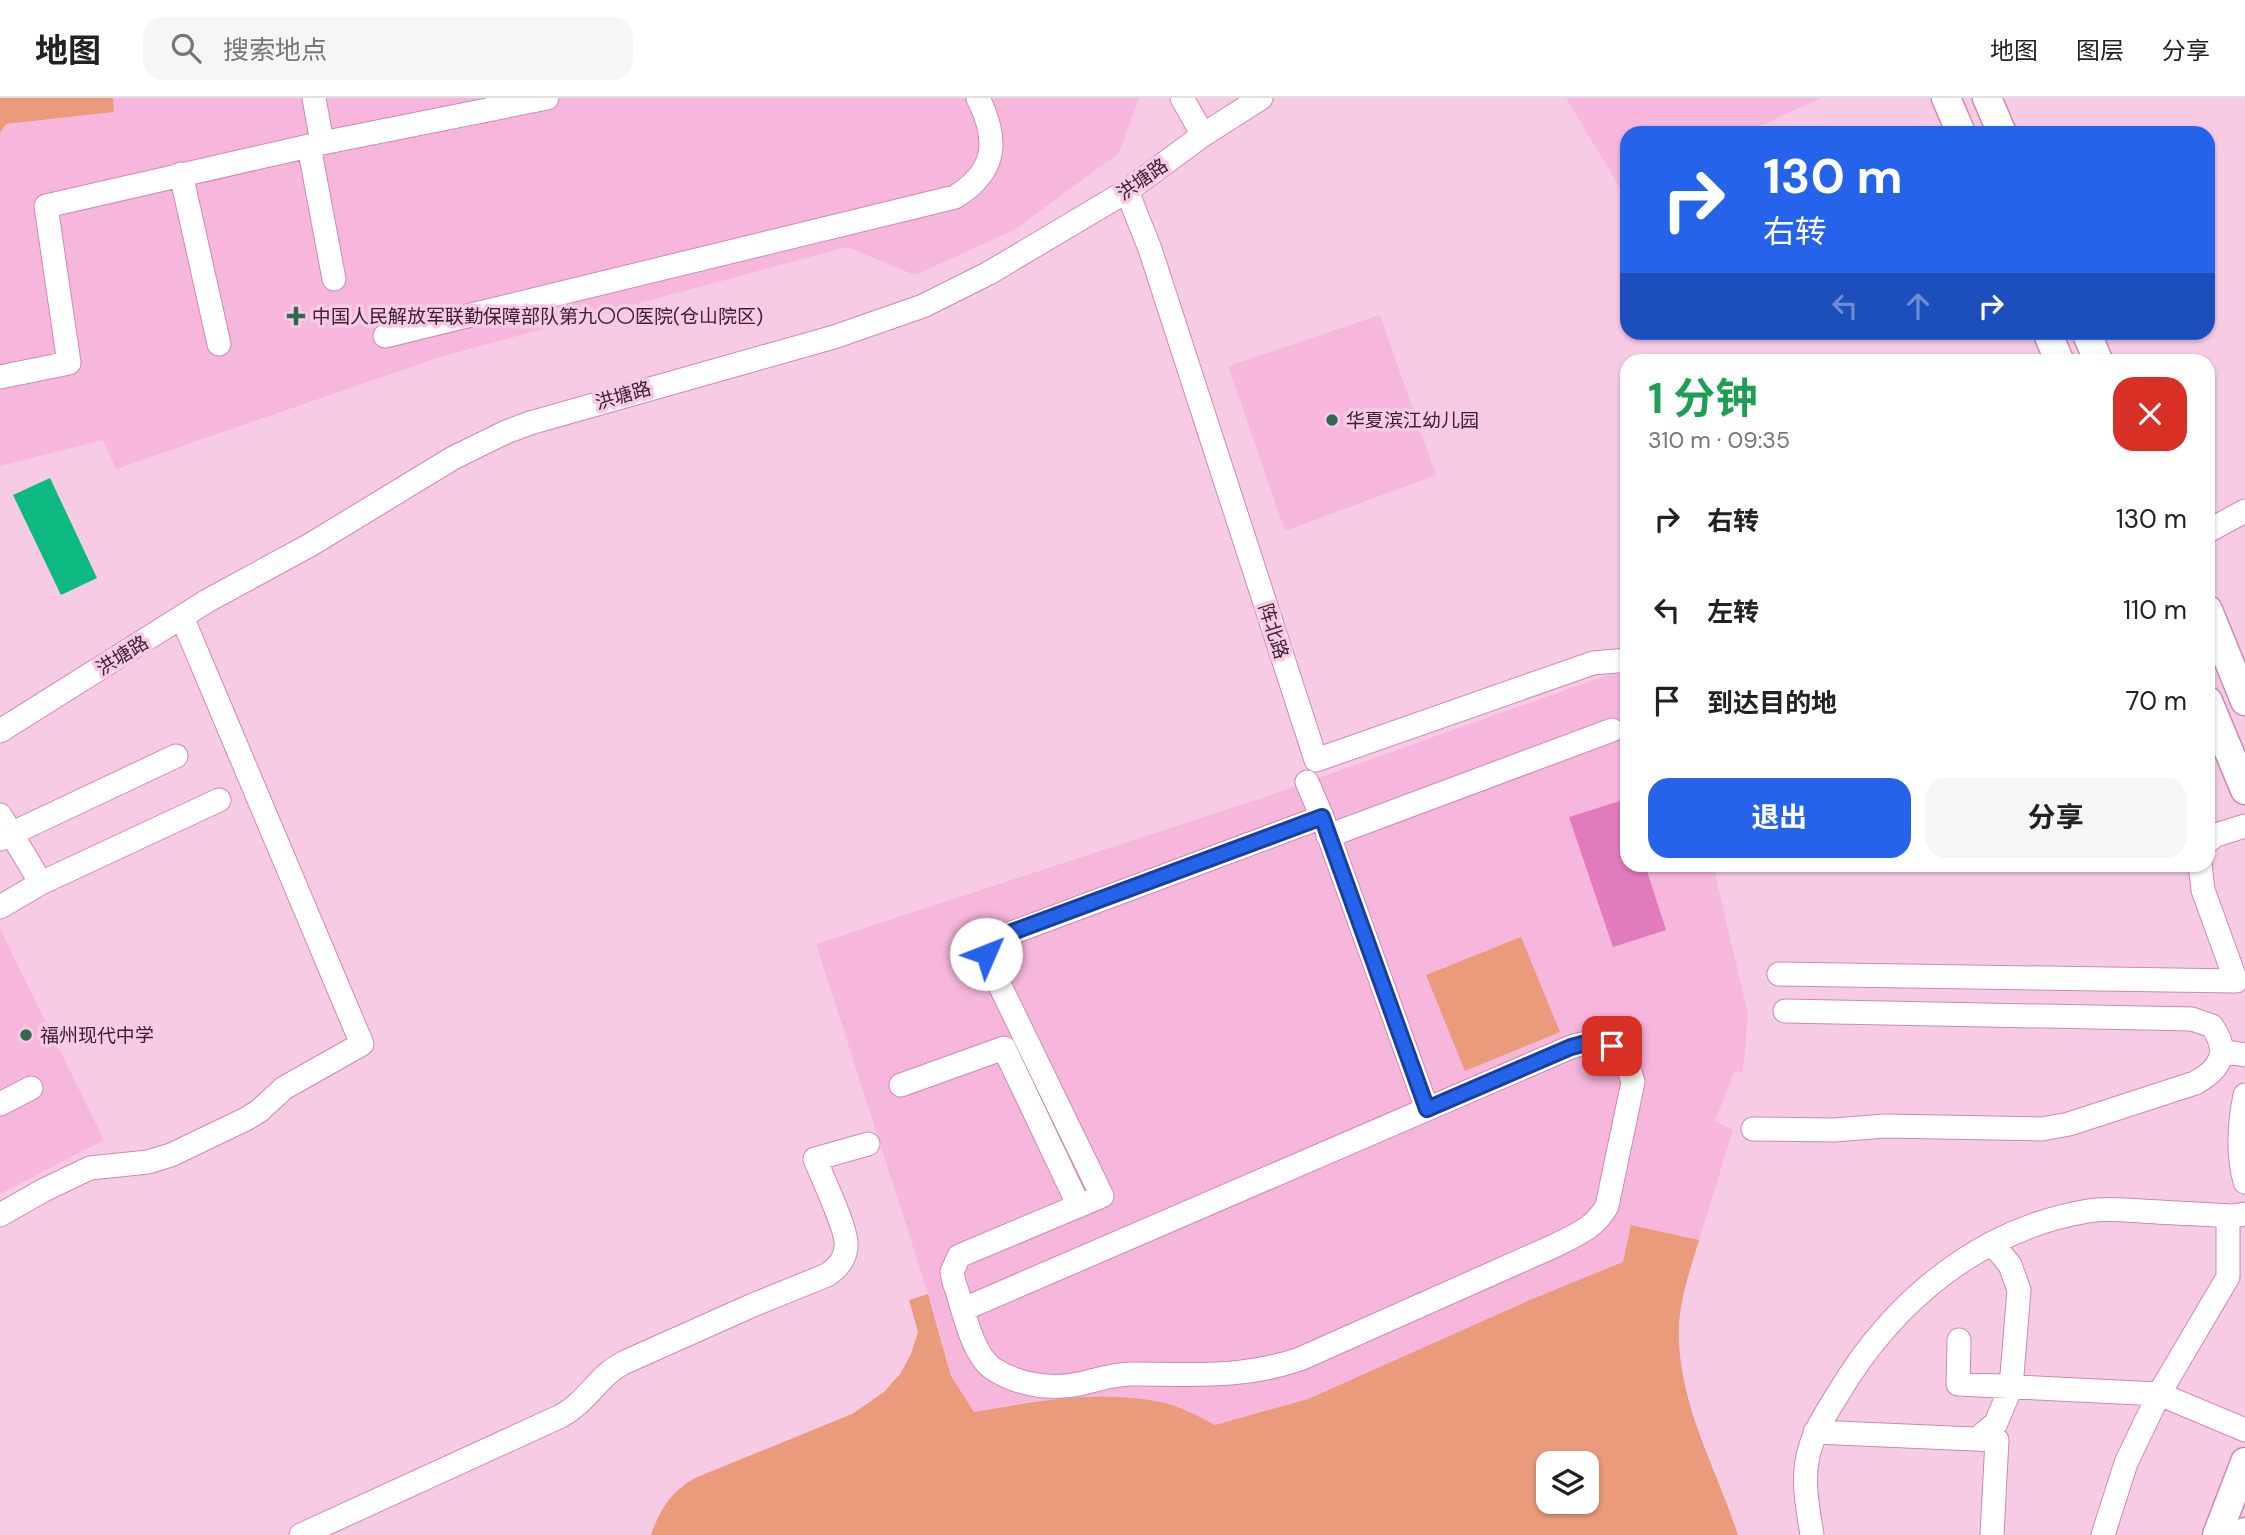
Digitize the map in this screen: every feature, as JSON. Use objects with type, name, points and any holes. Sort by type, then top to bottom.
[{"type":"main road","points":[[1945,98],[1958,126]]},
{"type":"main road","points":[[1987,98],[1999,126]]},
{"type":"main road","points":[[2215,627],[2245,701]]},
{"type":"main road","points":[[2215,718],[2245,790]]},
{"type":"main road","points":[[2217,1535],[2245,1462]]},
{"type":"street","points":[[314,98],[315,144],[334,279]]},
{"type":"street","points":[[0,377],[69,363],[46,206],[315,144],[547,98]]},
{"type":"street","points":[[385,336],[955,197],[976,182],[988,164],[991,127],[978,98]]},
{"type":"street","points":[[1182,98],[1203,135]]},
{"type":"street","name":"洪塘路","points":[[0,731],[207,601],[310,545],[424,475],[506,432],[896,317],[989,273],[1127,191],[1203,135],[1233,106],[1261,98]]},
{"type":"street","points":[[181,174],[219,344]]},
{"type":"street","name":"阵北路","points":[[1127,191],[1150,249],[1316,760],[1593,663],[1620,661]]},
{"type":"street","points":[[2215,527],[2245,512]]},
{"type":"street","points":[[0,1215],[90,1168],[148,1162],[171,1155],[214,1135],[253,1115],[284,1088],[362,1044],[182,617]]},
{"type":"street","points":[[964,1309],[1571,1047],[1597,1040],[1621,1055],[1629,1067],[1633,1082],[1607,1206],[1595,1223],[1554,1246],[1300,1359],[1276,1367],[1230,1375],[1131,1374],[1066,1386],[1022,1382],[991,1367],[976,1348],[952,1272],[959,1256],[1102,1196],[989,963],[986,946],[990,941],[1612,730]]},
{"type":"street","points":[[41,883],[4,829],[176,756]]},
{"type":"street","points":[[1307,782],[1427,1109]]},
{"type":"street","points":[[0,907],[41,883],[219,800]]},
{"type":"street","points":[[2215,836],[2245,826]]},
{"type":"street","points":[[1779,974],[2236,981],[2203,890],[2201,872]]},
{"type":"street","points":[[1754,1129],[1827,1130],[1885,1126],[2054,1128],[2195,1083],[2206,1077],[2220,1062],[2222,1051],[2218,1035],[2212,1026],[2192,1019],[1785,1011]]},
{"type":"street","points":[[901,1085],[1004,1048],[1079,1206]]},
{"type":"street","points":[[2222,1051],[2245,1055]]},
{"type":"street","points":[[0,1104],[31,1088]]},
{"type":"street","points":[[2245,1095],[2239,1140],[2245,1182]]},
{"type":"street","points":[[1039,1121],[1061,1112]]},
{"type":"street","points":[[301,1535],[561,1416],[580,1404],[607,1374],[623,1363],[752,1305],[827,1275],[837,1268],[842,1260],[847,1241],[816,1158],[868,1144]]},
{"type":"street","points":[[1812,1535],[1806,1470],[1815,1432],[1852,1371],[1889,1322],[1941,1275],[1992,1243],[2032,1227],[2091,1210],[2237,1215],[2228,1277],[2159,1394],[2126,1463],[2103,1535]]},
{"type":"street","points":[[1977,1439],[1990,1431],[1996,1423],[2011,1387],[2019,1290],[2010,1265],[1992,1243]]},
{"type":"street","points":[[1959,1340],[1958,1384],[2159,1394],[2245,1430]]},
{"type":"street","points":[[1815,1432],[1997,1440],[1992,1535]]},
{"type":"shaded area","points":[[0,98],[113,98],[114,112],[6,124],[0,133]]},
{"type":"shaded area","name":"中国人民解放军联勤保障部队第九〇〇医院(仓山院区)","points":[[113,98],[1139,98],[1119,153],[1014,230],[915,275],[847,247],[440,357],[116,469],[103,440],[0,466],[0,133],[6,124],[114,112]]},
{"type":"shaded area","points":[[1566,98],[1821,98],[1759,126],[1620,126],[1620,188]]},
{"type":"shaded area","name":"华夏滨江幼儿园","points":[[1380,315],[1436,475],[1285,531],[1228,366]]},
{"type":"shaded area","points":[[1616,672],[1620,675],[1620,872],[1715,872],[1748,1014],[1743,1072],[1734,1072],[1715,1121],[1733,1130],[1699,1240],[1631,1225],[1624,1262],[1532,1299],[1308,1399],[1215,1425],[1186,1410],[1031,1401],[974,1412],[951,1376],[938,1325],[816,944],[1265,797]]},
{"type":"shaded area","points":[[1620,801],[1620,872],[1647,872],[1666,930],[1613,947],[1569,817]]},
{"type":"shaded area","name":"福州现代中学","points":[[0,929],[104,1140],[0,1194]]},
{"type":"shaded area","points":[[1521,937],[1560,1032],[1465,1071],[1426,975]]},
{"type":"shaded area","points":[[1631,1225],[1699,1240],[1682,1302],[1679,1324],[1680,1352],[1690,1406],[1738,1535],[651,1535],[667,1502],[695,1478],[852,1414],[884,1392],[900,1374],[911,1354],[918,1332],[909,1300],[928,1294],[951,1376],[974,1412],[1067,1398],[1114,1397],[1161,1402],[1215,1425],[1308,1399],[1532,1299],[1623,1262]]},
{"type":"building","points":[[50,478],[97,578],[61,595],[13,495]]},
{"type":"place","name":"中国人民解放军联勤保障部队第九〇〇医院(仓山院区)","points":[[296,316]]},
{"type":"place","name":"华夏滨江幼儿园","points":[[1332,420]]},
{"type":"place","name":"福州现代中学","points":[[26,1035]]},
{"type":"route","points":[[986,954],[986,946],[996,938],[1322,817],[1427,1109],[1588,1041],[1597,1040],[1612,1046]]}]
